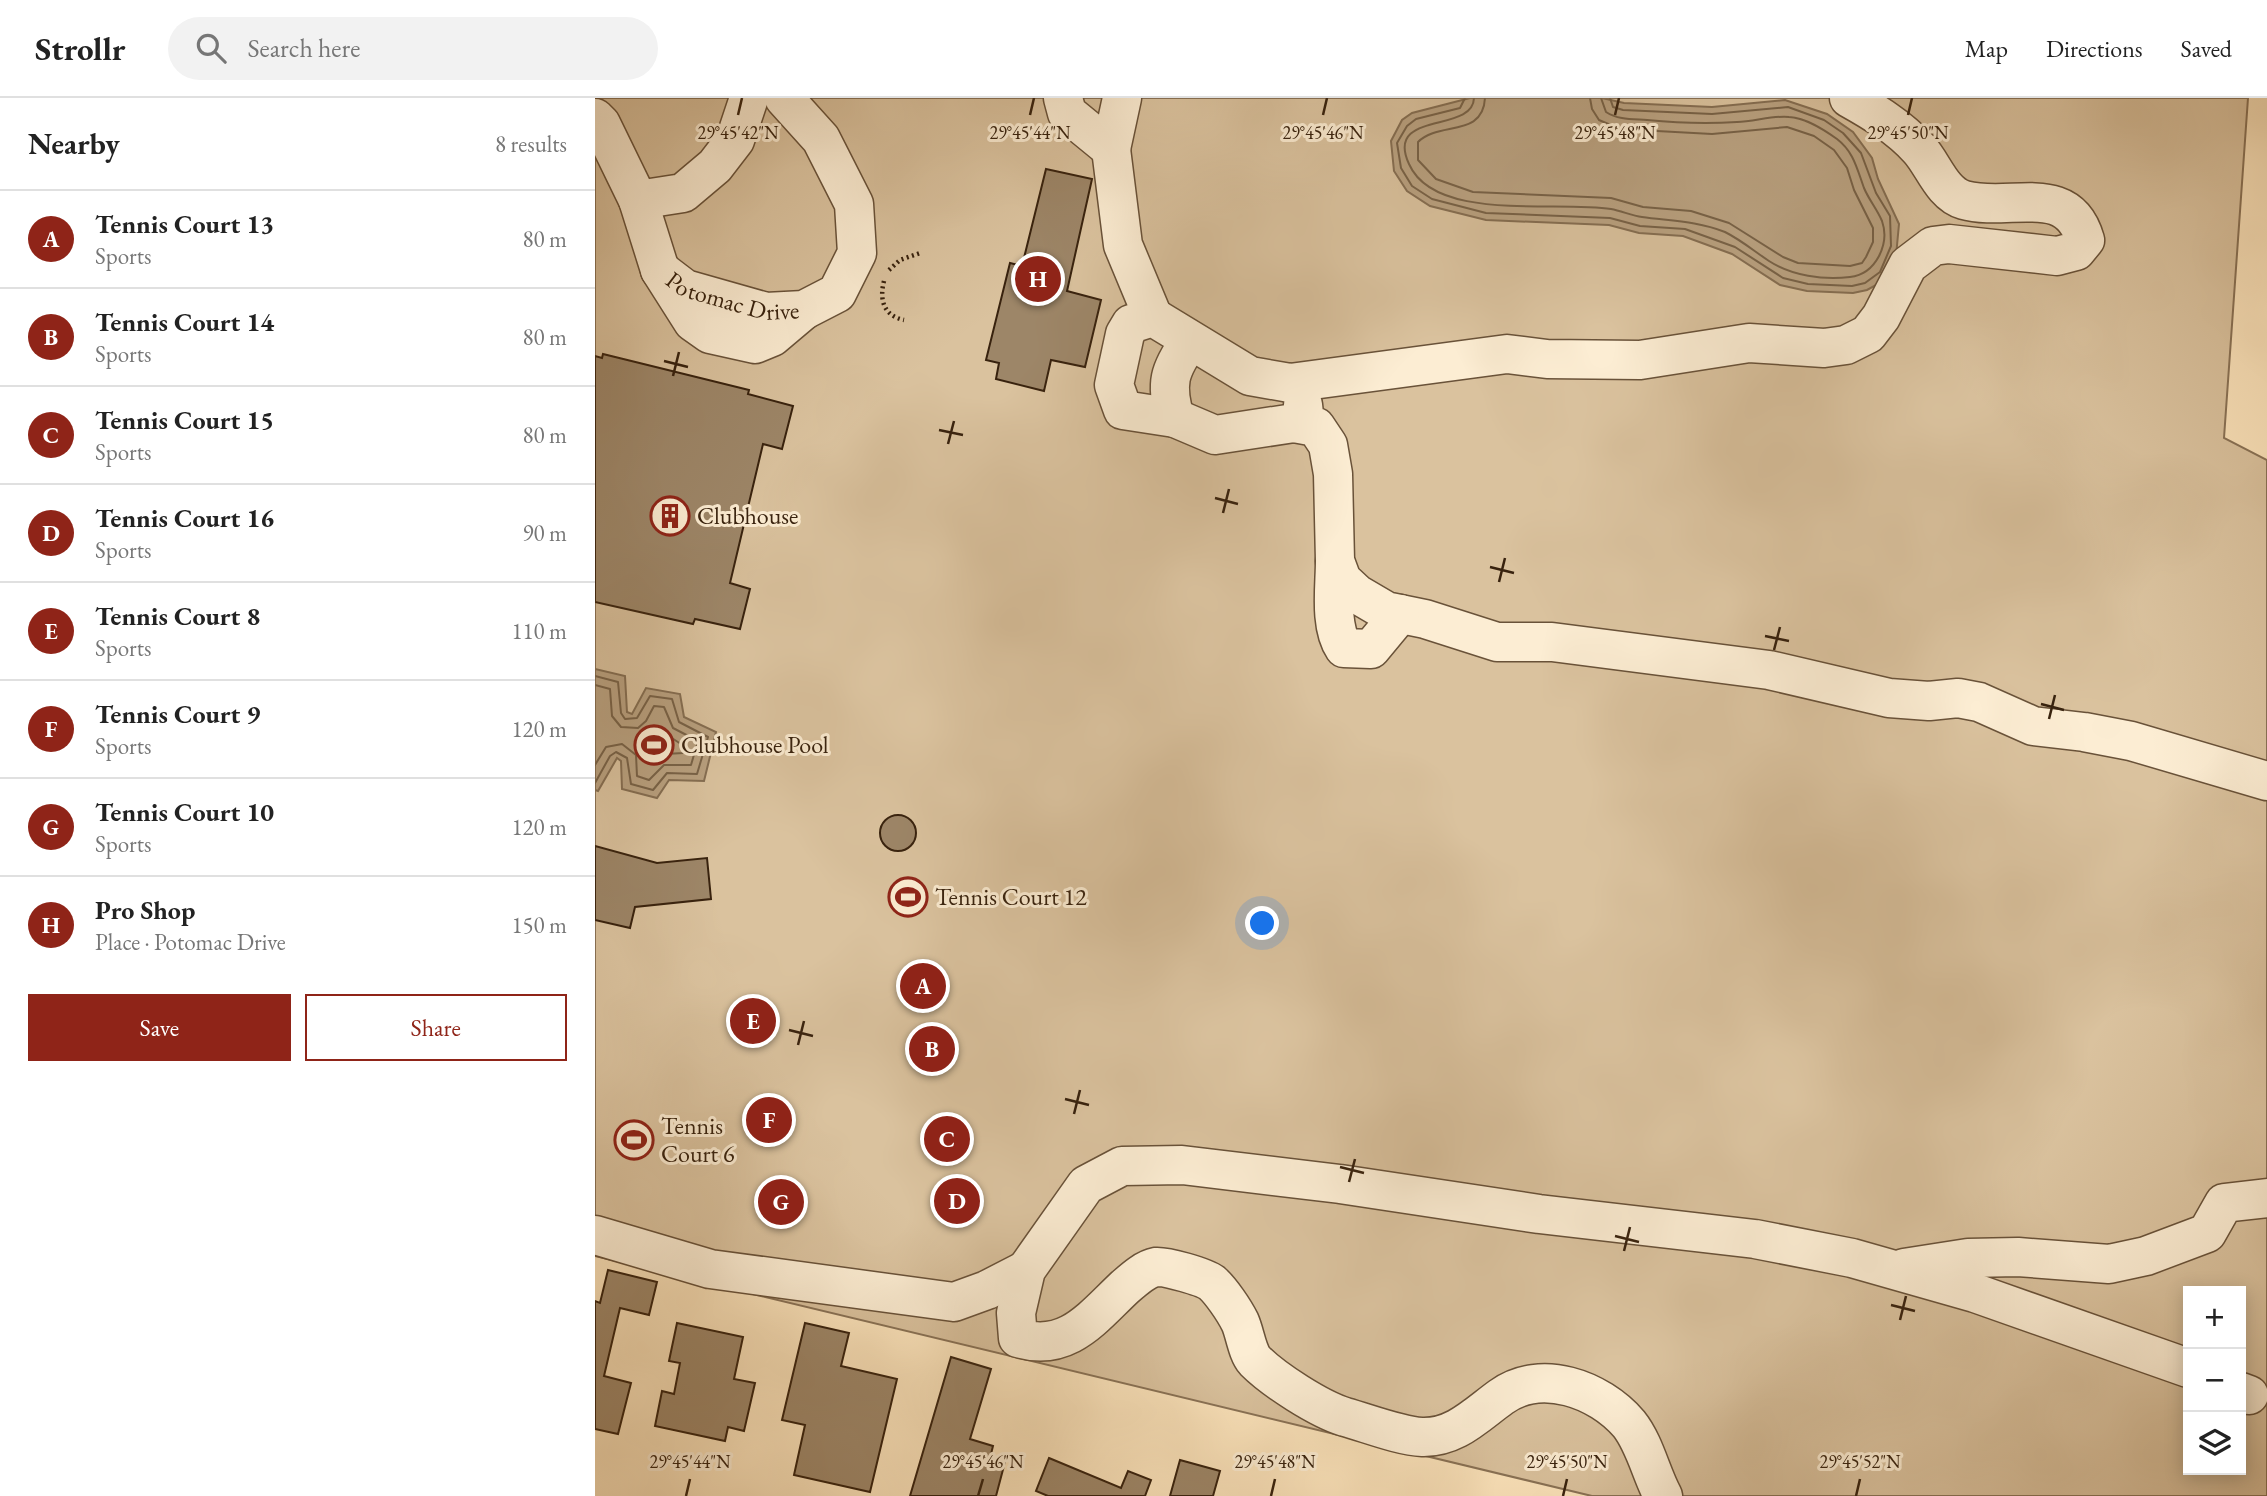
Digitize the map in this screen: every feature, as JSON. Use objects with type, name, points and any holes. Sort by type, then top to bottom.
[{"type":"street","points":[[638,201],[683,193],[715,166],[735,140],[749,98]]},
{"type":"street","name":"Potomac Drive","points":[[595,118],[601,124],[638,201],[660,270],[685,289],[766,312],[804,310],[837,293],[857,253],[858,227],[854,204],[821,139],[784,98]]},
{"type":"street","points":[[1063,98],[1067,113],[1111,149]]},
{"type":"street","points":[[1122,98],[1111,149],[1123,245],[1153,317],[1250,376],[1290,383],[1507,354],[1547,359],[1640,360],[1749,343],[1824,348],[1846,345],[1868,334],[1881,317],[1908,265],[1933,246],[1949,244],[2057,256],[2076,251],[2085,240],[2081,225],[2071,213],[2055,204],[2000,205],[1956,197],[1919,149],[1885,118],[1849,98]]},
{"type":"street","points":[[1949,244],[1956,197]]},
{"type":"street","points":[[1153,317],[1131,324],[1125,334],[1114,385],[1123,410],[1174,418],[1215,435],[1294,423],[1315,427],[1328,445],[1333,474],[1338,640],[1344,648],[1371,649],[1399,614]]},
{"type":"street","points":[[1174,418],[1168,393],[1173,363],[1190,341]]},
{"type":"street","points":[[1290,383],[1301,395],[1304,414],[1294,423]]},
{"type":"street","points":[[1335,561],[1342,580],[1357,594],[1387,611],[1497,642],[1552,642],[1769,670],[1889,698],[1929,701],[1958,698],[1979,702],[2033,726],[2131,741],[2267,781]]},
{"type":"street","points":[[1663,1496],[1630,1426],[1606,1403],[1588,1394],[1551,1382],[1530,1384],[1503,1395],[1460,1429],[1423,1437],[1341,1416],[1300,1394],[1254,1359],[1239,1320],[1211,1282],[1186,1273],[1156,1267],[1135,1278],[1084,1325],[1061,1340],[1035,1343],[1018,1338],[1016,1313],[1026,1270],[1086,1185],[1122,1166],[1182,1165],[1340,1184],[1539,1214],[1755,1239],[1852,1258],[1976,1293],[2183,1366]]},
{"type":"street","points":[[1888,1270],[1968,1258],[2018,1258],[2109,1264],[2172,1248],[2207,1233],[2224,1203],[2267,1198]]},
{"type":"street","points":[[595,1235],[710,1269],[954,1302],[987,1290],[1026,1270]]},
{"type":"path","points":[[904,320],[894,318],[884,307],[883,284],[895,264],[920,253]]},
{"type":"shaded area","points":[[595,98],[2248,98],[2224,438],[2267,460],[2267,1496],[1592,1496],[595,1256]]},
{"type":"water","points":[[1470,98],[1602,98],[1624,103],[1712,107],[1785,100],[1827,114],[1853,132],[1872,158],[1878,179],[1899,224],[1896,256],[1878,284],[1867,290],[1853,293],[1807,291],[1780,285],[1732,254],[1683,236],[1639,233],[1609,225],[1486,220],[1430,206],[1407,191],[1394,171],[1391,141],[1402,120],[1412,113]]},
{"type":"water","name":"Clubhouse Pool","points":[[595,669],[625,676],[627,712],[632,714],[646,688],[680,694],[684,717],[716,732],[704,781],[669,780],[657,798],[622,789],[621,761],[617,758],[598,791],[595,790]]},
{"type":"building","points":[[1046,169],[1092,179],[1067,291],[1101,300],[1085,367],[1051,360],[1044,391],[996,379],[999,363],[986,360],[1010,263],[1022,266]]},
{"type":"building","name":"Clubhouse","points":[[603,354],[749,390],[748,394],[793,406],[782,449],[763,444],[730,583],[750,589],[740,629],[695,619],[693,624],[595,602],[595,356],[602,358]]},
{"type":"building","points":[[898,815],[911,820],[916,833],[911,846],[898,851],[885,846],[880,833],[885,820]]},
{"type":"building","points":[[595,846],[657,863],[707,858],[711,899],[635,907],[630,928],[595,920]]},
{"type":"building","points":[[608,1270],[657,1282],[649,1315],[620,1308],[604,1376],[631,1383],[618,1434],[595,1429],[595,1301],[600,1303]]},
{"type":"building","points":[[677,1323],[743,1337],[734,1379],[755,1383],[744,1431],[728,1427],[725,1441],[655,1426],[662,1391],[674,1394],[680,1363],[669,1361]]},
{"type":"building","points":[[805,1323],[849,1333],[841,1366],[897,1379],[870,1492],[794,1475],[805,1425],[782,1420]]},
{"type":"building","points":[[951,1357],[991,1369],[970,1439],[993,1446],[990,1458],[1005,1462],[996,1496],[910,1496]]},
{"type":"building","points":[[1049,1458],[1121,1488],[1128,1471],[1151,1480],[1145,1496],[1048,1496],[1036,1491]]},
{"type":"building","points":[[1180,1460],[1220,1471],[1213,1496],[1170,1496]]},
{"type":"place","name":"Pro Shop","points":[[1038,279]]},
{"type":"place","name":"Clubhouse","points":[[670,516]]},
{"type":"place","name":"Clubhouse Pool","points":[[654,745]]},
{"type":"place","name":"Tennis Court 12","points":[[908,897]]},
{"type":"place","name":"Tennis Court 13","points":[[923,986]]},
{"type":"place","name":"Tennis Court 8","points":[[753,1021]]},
{"type":"place","name":"Tennis Court 14","points":[[932,1049]]},
{"type":"place","name":"Tennis Court 9","points":[[769,1120]]},
{"type":"place","name":"Tennis Court 15","points":[[947,1139]]},
{"type":"place","name":"Tennis Court 6","points":[[634,1140]]},
{"type":"place","name":"Tennis Court 16","points":[[957,1201]]},
{"type":"place","name":"Tennis Court 10","points":[[781,1202]]}]
